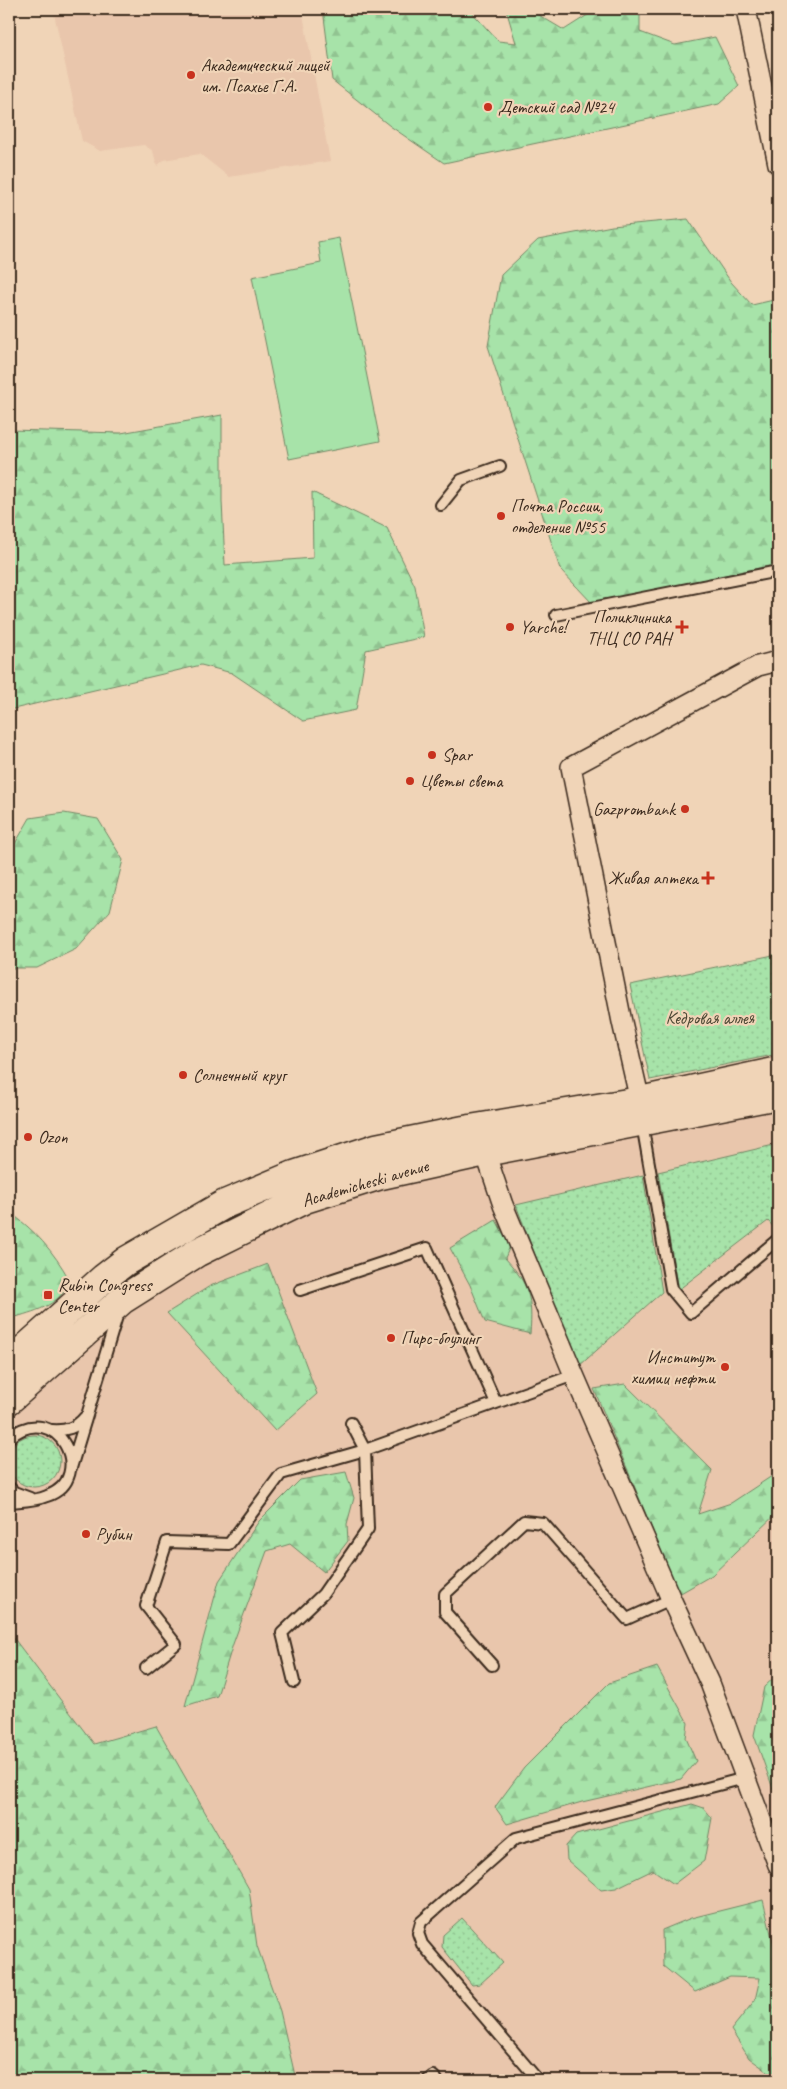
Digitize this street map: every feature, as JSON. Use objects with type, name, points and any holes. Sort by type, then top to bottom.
[{"type":"main road","name":"Academicheski avenue","points":[[9,1400],[122,1300],[198,1252],[305,1199],[381,1175],[485,1152],[641,1111],[778,1071]]},
{"type":"main road","name":"Academicheski avenue","points":[[9,1363],[104,1278],[144,1250],[225,1204],[294,1175],[376,1148],[464,1130],[778,1095]]},
{"type":"main road","points":[[104,1278],[122,1300]]},
{"type":"street","points":[[746,9],[778,164]]},
{"type":"street","points":[[641,1111],[571,767],[758,666],[778,661]]},
{"type":"street","points":[[485,1152],[503,1205],[574,1374],[671,1599],[710,1683],[778,1865]]},
{"type":"lane","points":[[441,505],[461,480],[500,466]]},
{"type":"lane","points":[[556,615],[778,571]]},
{"type":"lane","points":[[641,1111],[671,1289],[691,1313],[778,1239]]},
{"type":"lane","points":[[300,1290],[427,1248],[496,1403]]},
{"type":"lane","points":[[9,1502],[48,1496],[59,1489],[67,1480],[122,1300]]},
{"type":"lane","points":[[146,1668],[176,1644],[146,1606],[167,1542],[229,1544],[282,1474],[365,1450],[574,1374]]},
{"type":"lane","points":[[9,1438],[27,1427],[62,1431],[80,1423],[86,1414]]},
{"type":"lane","points":[[294,1682],[282,1633],[323,1594],[368,1529],[365,1450],[351,1423]]},
{"type":"lane","points":[[51,1430],[67,1446],[70,1456],[70,1468]]},
{"type":"lane","points":[[9,1487],[14,1492],[25,1497],[36,1499]]},
{"type":"lane","points":[[492,1665],[444,1612],[446,1594],[524,1521],[543,1523],[627,1619],[671,1599]]},
{"type":"lane","points":[[538,2080],[422,1944],[418,1933],[421,1922],[516,1838],[745,1778]]},
{"type":"lane","points":[[428,2080],[433,2076],[437,2080]]},
{"type":"shaded area","name":"Академический лицей им. Псахье Г.А.","points":[[53,9],[302,9],[330,161],[229,177],[200,154],[164,160],[157,166],[153,151],[144,145],[100,151],[82,141]]},
{"type":"shaded area","points":[[778,1106],[778,2080],[296,2080],[280,2011],[257,1946],[249,1889],[156,1726],[94,1744],[9,1633],[9,1416],[131,1307],[162,1285],[310,1212],[382,1187]]},
{"type":"green space","name":"Детский сад №24","points":[[323,9],[469,9],[498,41],[516,43],[506,9],[532,11],[564,30],[597,9],[640,9],[640,32],[675,45],[715,37],[739,86],[719,104],[444,163],[390,126],[332,80]]},
{"type":"green space","points":[[688,219],[731,282],[752,305],[778,299],[778,564],[592,603],[560,569],[488,346],[501,275],[538,240],[612,226]]},
{"type":"green space","points":[[339,238],[380,441],[289,459],[252,277],[321,263],[318,242]]},
{"type":"green space","points":[[222,415],[222,501],[225,565],[313,558],[312,492],[387,528],[415,586],[424,637],[366,650],[356,710],[303,721],[232,673],[201,665],[9,710],[9,430],[121,433]]},
{"type":"green space","points":[[64,813],[98,819],[123,860],[110,911],[76,949],[37,968],[9,968],[9,854],[30,818]]},
{"type":"green space","name":"Кедровая аллея","points":[[778,954],[778,1054],[650,1080],[630,985]]},
{"type":"green space","points":[[778,1144],[778,1232],[768,1221],[678,1290],[658,1172]]},
{"type":"green space","points":[[643,1175],[662,1292],[578,1367],[516,1205]]},
{"type":"green space","points":[[9,1212],[43,1242],[69,1279],[66,1288],[55,1301],[41,1309],[16,1317],[9,1312]]},
{"type":"green space","points":[[496,1220],[510,1246],[505,1258],[519,1276],[528,1293],[531,1311],[530,1334],[485,1322],[470,1285],[450,1248]]},
{"type":"green space","points":[[268,1264],[317,1394],[275,1431],[167,1313],[210,1286]]},
{"type":"green space","points":[[625,1384],[712,1470],[698,1514],[731,1503],[778,1472],[778,1512],[712,1575],[679,1594],[594,1389]]},
{"type":"green space","points":[[29,1435],[39,1435],[53,1442],[60,1456],[60,1466],[53,1480],[39,1487],[29,1487],[19,1483],[12,1476],[8,1466],[8,1456],[12,1446],[19,1439]]},
{"type":"green space","points":[[346,1472],[354,1498],[347,1524],[348,1541],[324,1572],[290,1544],[267,1551],[233,1644],[217,1696],[185,1706],[219,1581],[259,1521],[300,1480]]},
{"type":"green space","points":[[9,1632],[94,1744],[156,1726],[249,1889],[257,1946],[280,2011],[296,2080],[9,2080]]},
{"type":"green space","points":[[657,1667],[688,1723],[686,1738],[696,1761],[681,1779],[582,1802],[507,1824],[495,1807],[524,1768],[609,1683]]},
{"type":"green space","points":[[778,1674],[778,1803],[754,1735],[764,1687]]},
{"type":"green space","points":[[692,1804],[704,1808],[712,1818],[704,1861],[674,1884],[653,1870],[616,1888],[601,1890],[567,1860],[566,1846],[576,1835]]},
{"type":"green space","points":[[763,1900],[778,1963],[778,2079],[749,2058],[731,2030],[755,2000],[760,1978],[730,1977],[695,1992],[663,1966],[662,1930],[691,1918]]},
{"type":"green space","points":[[462,1918],[503,1963],[480,1984],[472,1985],[442,1947],[443,1935]]},
{"type":"place","name":"Академический лицей им. Псахье Г.А.","points":[[191,75]]},
{"type":"place","name":"Детский сад №24","points":[[488,107]]},
{"type":"place","name":"Почта России, отделение №55","points":[[501,516]]},
{"type":"place","name":"Yarche!","points":[[510,627]]},
{"type":"place","name":"Поликлиника ТНЦ СО РАН","points":[[682,627]]},
{"type":"place","name":"Spar","points":[[432,755]]},
{"type":"place","name":"Цветы света","points":[[410,781]]},
{"type":"place","name":"Gazprombank","points":[[685,809]]},
{"type":"place","name":"Живая аптека","points":[[708,878]]},
{"type":"place","name":"Солнечный круг","points":[[183,1075]]},
{"type":"place","name":"Ozon","points":[[28,1137]]},
{"type":"place","name":"Rubin Congress Center","points":[[48,1295]]},
{"type":"place","name":"Пирс-боулинг","points":[[391,1338]]},
{"type":"place","name":"Институт химии нефти","points":[[725,1367]]},
{"type":"place","name":"Рубин","points":[[86,1534]]}]
